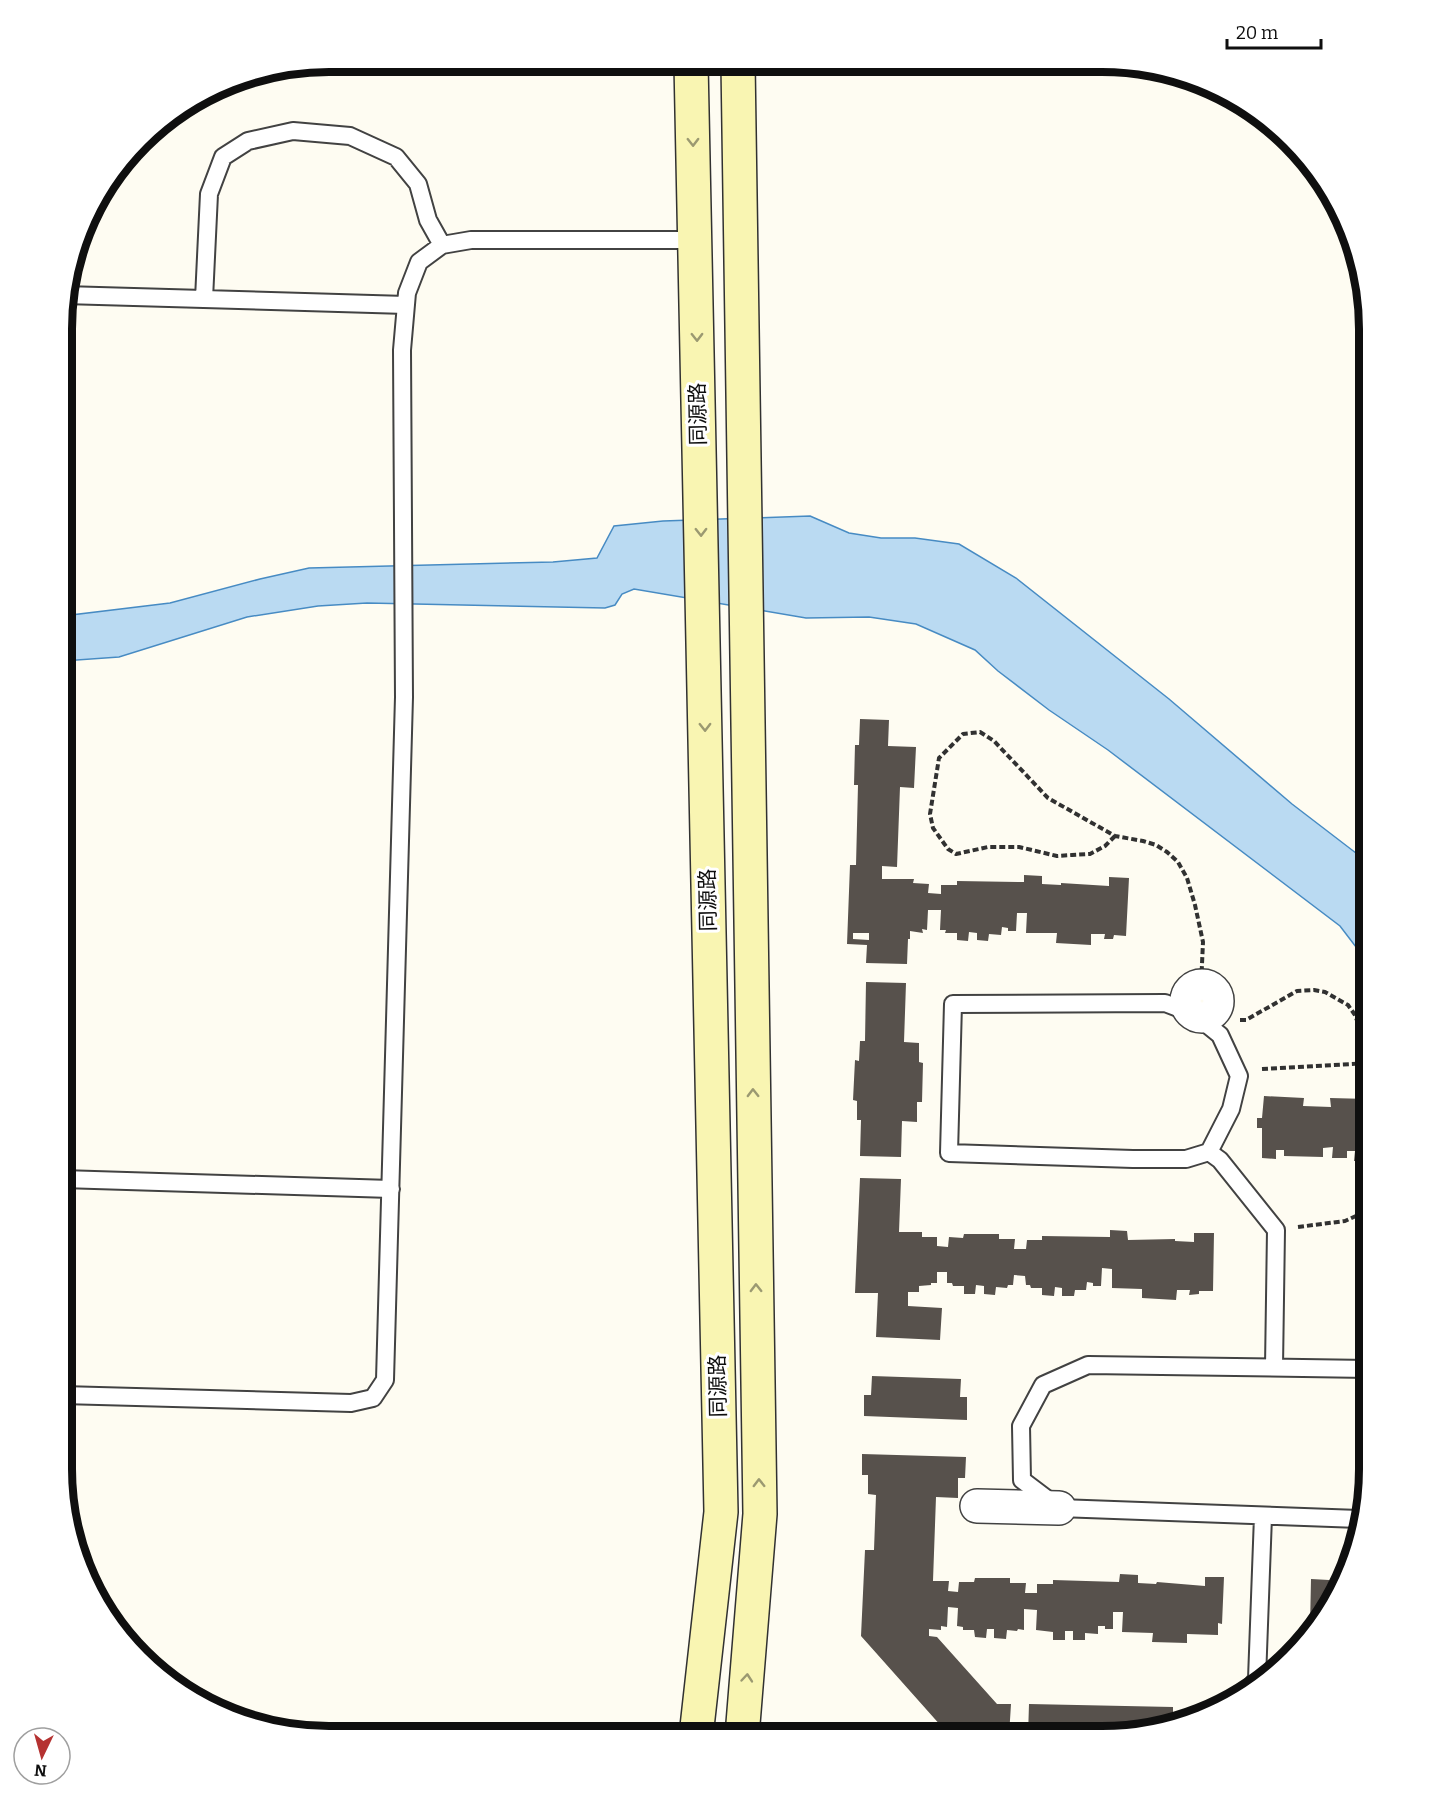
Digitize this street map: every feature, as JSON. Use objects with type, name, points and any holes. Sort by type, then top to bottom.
[{"type":"street","points":[[681,72],[692,108]]},
{"type":"street","name":"同源路","points":[[691,72],[721,1512],[697,1726]]},
{"type":"street","name":"同源路","points":[[738,72],[760,1514],[743,1726]]},
{"type":"street","points":[[738,105],[744,72]]},
{"type":"street","points":[[977,1506],[1059,1508]]},
{"type":"lane","points":[[204,299],[208,194],[223,157],[248,141],[293,131],[350,136],[396,158],[418,184],[428,220],[442,245]]},
{"type":"lane","points":[[72,1395],[351,1403],[373,1398],[385,1380],[404,697],[402,350],[407,293],[419,262],[442,245],[471,240],[694,240]]},
{"type":"lane","points":[[74,295],[406,306]]},
{"type":"lane","points":[[1203,1003],[1239,1076],[1231,1109],[1209,1152],[1186,1159],[949,1153],[953,1004],[1203,1003]]},
{"type":"lane","points":[[1209,1152],[1220,1160],[1276,1230],[1274,1367]]},
{"type":"lane","points":[[72,1179],[391,1189]]},
{"type":"lane","points":[[1354,1519],[1059,1508],[1022,1480],[1021,1426],[1043,1384],[1088,1365],[1359,1369]]},
{"type":"lane","points":[[1260,1671],[1263,1516]]},
{"type":"path","points":[[1115,836],[1105,846],[1089,854],[1057,856],[1019,847],[988,848],[956,854],[948,849],[933,828],[930,814],[939,758],[963,734],[980,732],[1002,748],[1048,798],[1115,836],[1143,841],[1167,852],[1178,862],[1187,878],[1203,942],[1203,1003],[1232,1021],[1246,1020],[1298,991],[1314,990],[1325,992],[1348,1005],[1359,1028]]},
{"type":"path","points":[[1237,1072],[1359,1065]]},
{"type":"path","points":[[1276,1230],[1345,1221],[1359,1215]]},
{"type":"water","points":[[810,516],[849,533],[959,544],[1016,578],[1169,699],[1292,804],[1359,855],[1359,951],[1340,926],[1108,750],[1049,710],[998,671],[975,650],[916,624],[869,617],[806,618],[634,589],[622,594],[615,605],[605,608],[367,603],[318,606],[247,617],[119,657],[72,660],[72,615],[170,603],[309,568],[553,562],[597,558],[614,526],[663,521]]},
{"type":"building","points":[[860,719],[889,720],[888,746],[916,747],[914,788],[900,787],[897,867],[882,866],[882,879],[914,879],[913,883],[929,884],[928,893],[941,894],[941,885],[957,885],[957,881],[1024,882],[1024,875],[1042,876],[1042,884],[1061,885],[1061,883],[1109,886],[1109,877],[1129,878],[1126,936],[1114,935],[1113,939],[1104,939],[1105,934],[1091,934],[1091,945],[1056,943],[1057,933],[1026,933],[1027,913],[1017,913],[1016,931],[1008,931],[1008,928],[1002,927],[1001,935],[989,934],[988,941],[977,940],[977,933],[969,932],[968,941],[957,940],[957,933],[945,933],[946,930],[940,930],[941,910],[928,910],[927,930],[922,929],[923,933],[910,931],[907,964],[866,963],[867,945],[847,944],[850,865],[856,865],[858,785],[854,785],[855,745],[859,745]],"holes":[[[853,933],[869,933],[869,940],[853,939]]]},
{"type":"building","points":[[866,982],[906,983],[904,1042],[919,1043],[919,1062],[923,1063],[922,1102],[917,1102],[917,1122],[902,1121],[901,1157],[860,1156],[861,1120],[857,1120],[857,1101],[853,1100],[855,1060],[859,1061],[860,1041],[865,1041]]},
{"type":"building","points":[[1264,1096],[1304,1098],[1303,1106],[1331,1107],[1330,1098],[1359,1099],[1359,1161],[1354,1161],[1355,1151],[1347,1151],[1347,1158],[1332,1158],[1333,1147],[1323,1148],[1323,1157],[1284,1156],[1284,1150],[1276,1150],[1276,1159],[1262,1158],[1262,1128],[1257,1128],[1257,1118],[1262,1118]]},
{"type":"building","points":[[860,1178],[901,1179],[899,1232],[922,1232],[922,1237],[937,1237],[937,1246],[948,1247],[949,1237],[963,1238],[964,1234],[999,1234],[999,1239],[1015,1239],[1014,1249],[1026,1249],[1027,1240],[1042,1240],[1042,1236],[1110,1237],[1110,1230],[1127,1231],[1128,1240],[1175,1239],[1175,1241],[1194,1242],[1194,1233],[1214,1233],[1213,1291],[1199,1291],[1199,1294],[1189,1295],[1190,1290],[1177,1290],[1176,1300],[1142,1298],[1142,1289],[1112,1288],[1112,1269],[1102,1268],[1101,1286],[1093,1286],[1093,1283],[1087,1282],[1086,1290],[1075,1290],[1074,1296],[1062,1296],[1062,1288],[1055,1287],[1054,1296],[1042,1295],[1042,1288],[1031,1288],[1030,1285],[1026,1285],[1025,1276],[1014,1275],[1013,1285],[1008,1285],[1007,1288],[996,1287],[995,1295],[984,1294],[984,1286],[976,1285],[975,1294],[964,1294],[964,1286],[953,1286],[952,1283],[947,1283],[947,1272],[937,1272],[937,1283],[919,1286],[919,1292],[908,1292],[908,1306],[942,1308],[940,1340],[876,1337],[878,1293],[855,1293]]},
{"type":"building","points":[[872,1376],[961,1379],[960,1397],[967,1397],[967,1420],[864,1416],[864,1395],[871,1395]]},
{"type":"building","points":[[862,1454],[966,1457],[965,1478],[958,1478],[958,1498],[936,1497],[933,1581],[949,1581],[948,1591],[958,1592],[959,1582],[974,1582],[975,1578],[1010,1578],[1010,1583],[1026,1583],[1025,1593],[1037,1593],[1037,1584],[1053,1584],[1053,1580],[1119,1582],[1120,1574],[1138,1575],[1138,1583],[1156,1584],[1157,1582],[1205,1586],[1205,1577],[1224,1577],[1222,1624],[1218,1623],[1218,1635],[1187,1634],[1187,1643],[1152,1642],[1153,1633],[1122,1632],[1123,1612],[1113,1612],[1113,1629],[1098,1626],[1098,1634],[1085,1633],[1085,1640],[1073,1640],[1073,1631],[1065,1631],[1065,1640],[1053,1640],[1053,1632],[1036,1630],[1037,1610],[1024,1609],[1024,1630],[1007,1630],[1006,1639],[994,1638],[994,1629],[987,1629],[986,1638],[975,1637],[974,1630],[963,1630],[963,1627],[957,1626],[958,1608],[948,1607],[947,1627],[941,1626],[941,1630],[929,1629],[929,1636],[937,1637],[997,1704],[1011,1704],[1010,1726],[941,1726],[861,1636],[865,1550],[874,1550],[876,1495],[868,1494],[868,1475],[862,1475]]},
{"type":"building","points":[[1311,1579],[1329,1580],[1329,1588],[1325,1597],[1310,1620]]},
{"type":"building","points":[[1029,1704],[1173,1707],[1173,1715],[1135,1724],[1028,1726]]}]
